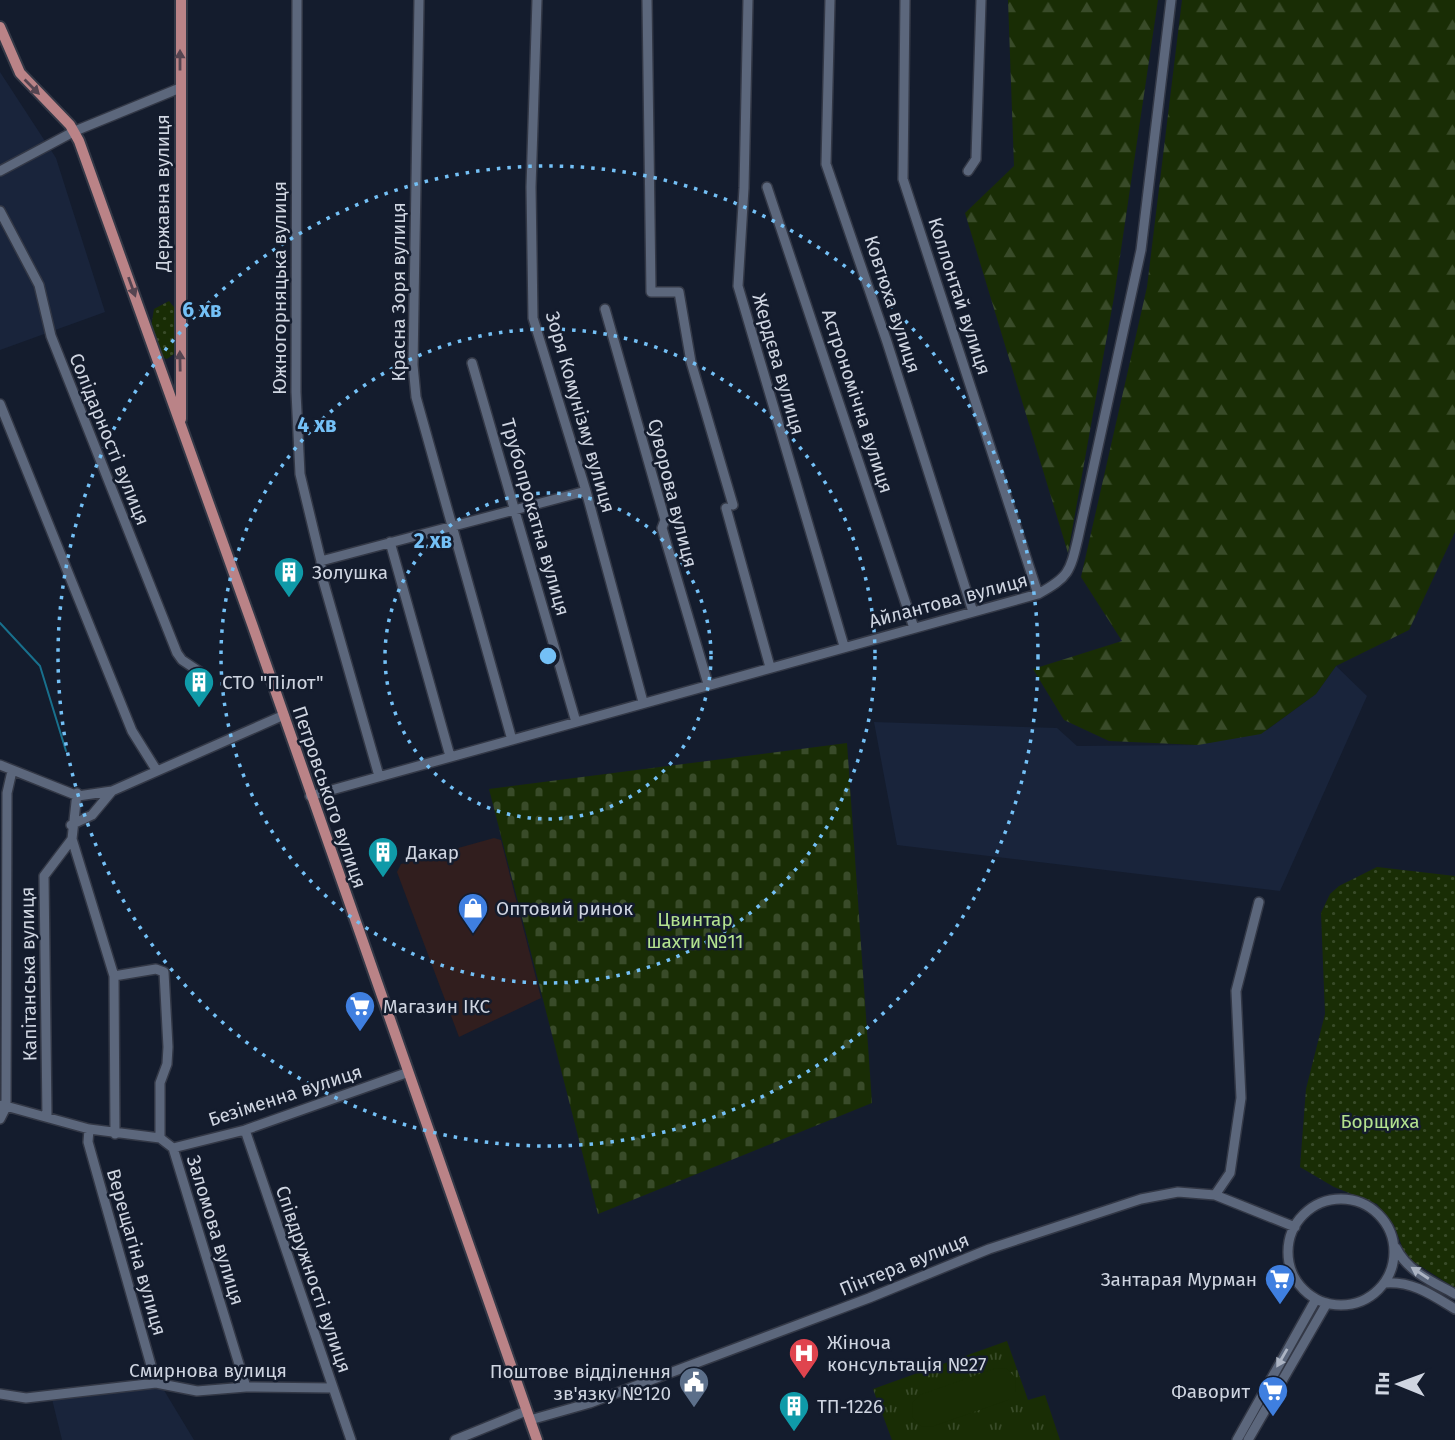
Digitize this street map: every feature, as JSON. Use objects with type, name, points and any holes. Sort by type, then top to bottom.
[{"type":"main road","name":"Державна вулиця","points":[[181,0],[181,429]]},
{"type":"main road","name":"Петровського вулиця","points":[[0,27],[20,73],[75,131],[284,715],[310,796],[537,1440]]},
{"type":"street","name":"Южногорняцька вулиця","points":[[297,0],[296,397],[300,474],[321,561],[321,573],[379,776]]},
{"type":"street","name":"Красна Зоря вулиця","points":[[419,0],[413,365],[415,397],[512,740]]},
{"type":"street","name":"Зоря Комунізму вулиця","points":[[537,0],[531,187],[533,318],[586,491],[643,702]]},
{"type":"street","points":[[647,0],[651,292],[679,292],[691,362],[770,667]]},
{"type":"street","name":"Жердєва вулиця","points":[[748,0],[744,188],[738,286],[844,646]]},
{"type":"street","name":"Ковтюха вулиця","points":[[830,0],[826,164],[887,342],[973,612]]},
{"type":"street","name":"Коллонтай вулиця","points":[[905,0],[903,179],[1038,594]]},
{"type":"street","points":[[968,172],[976,159],[981,0]]},
{"type":"street","name":"Айлантова вулиця","points":[[310,796],[1038,594],[1061,582],[1070,572],[1141,250],[1171,0]]},
{"type":"street","points":[[0,171],[75,131],[180,88]]},
{"type":"street","name":"Астрономічна вулиця","points":[[767,187],[914,628]]},
{"type":"street","name":"Солідарності вулиця","points":[[0,211],[40,285],[51,336],[177,653],[182,660],[200,672]]},
{"type":"street","name":"Суворова вулиця","points":[[605,309],[665,520],[662,527],[708,684]]},
{"type":"street","name":"Трубопрокатна вулиця","points":[[472,363],[576,722]]},
{"type":"street","points":[[0,404],[132,732],[158,771]]},
{"type":"street","points":[[321,561],[451,524],[586,491]]},
{"type":"street","points":[[390,542],[450,756]]},
{"type":"street","points":[[0,765],[77,793],[96,795],[112,791],[284,715]]},
{"type":"street","points":[[0,1119],[3,1106],[7,793],[12,771]]},
{"type":"street","points":[[71,825],[92,815],[112,791]]},
{"type":"street","points":[[77,793],[71,825],[72,839],[114,976],[115,1134]]},
{"type":"street","name":"Капітанська вулиця","points":[[47,1117],[44,876],[72,839]]},
{"type":"street","points":[[1216,1195],[1230,1173],[1241,1098],[1236,991],[1259,902]]},
{"type":"street","points":[[3,1106],[89,1129],[160,1138],[160,1083],[167,1064],[166,979],[164,972],[156,969],[114,976]]},
{"type":"street","name":"Безіменна вулиця","points":[[173,1148],[245,1130],[407,1073]]},
{"type":"street","name":"Верещагіна вулиця","points":[[89,1129],[88,1142],[156,1384]]},
{"type":"street","name":"Співдружності вулиця","points":[[245,1130],[351,1440]]},
{"type":"street","name":"Заломова вулиця","points":[[160,1138],[173,1148],[246,1387]]},
{"type":"street","name":"Пінтера вулиця","points":[[455,1440],[528,1416],[590,1403],[869,1298],[989,1249],[1141,1199],[1178,1192],[1216,1195],[1295,1227]]},
{"type":"street","points":[[1394,1243],[1393,1262],[1385,1283],[1361,1301],[1339,1306],[1316,1299],[1300,1285],[1291,1269],[1288,1251],[1295,1227],[1315,1206],[1328,1201],[1349,1199],[1378,1213],[1385,1222],[1402,1260],[1455,1294]]},
{"type":"street","points":[[1385,1283],[1402,1282],[1417,1287],[1455,1309]]},
{"type":"street","points":[[1242,1439],[1316,1299]]},
{"type":"street","points":[[1242,1439],[1326,1303]]},
{"type":"street","name":"Смирнова вулиця","points":[[0,1394],[26,1398],[156,1384],[197,1391],[246,1387],[333,1388]]},
{"type":"shaded area","points":[[0,72],[56,158],[105,312],[0,350]]},
{"type":"shaded area","points":[[1336,666],[1367,696],[1280,891],[897,845],[874,722],[1057,728],[1077,746],[1198,745],[1267,730],[1316,694]]},
{"type":"shaded area","name":"Оптовий ринок","points":[[494,838],[501,840],[541,998],[459,1037],[397,872],[401,864]]},
{"type":"shaded area","points":[[162,1387],[194,1440],[62,1440],[51,1395]]},
{"type":"green space","points":[[1008,0],[1158,0],[1114,297],[1068,553],[965,213],[1014,166]]},
{"type":"green space","points":[[1182,0],[1455,0],[1455,532],[1409,630],[1336,666],[1316,694],[1261,734],[1198,745],[1109,741],[1064,720],[1033,669],[1122,641],[1081,577],[1147,287]]},
{"type":"green space","points":[[169,301],[174,307],[174,354],[167,359],[162,357],[151,327],[154,309]]},
{"type":"green space","name":"Цвинтар шахти №11","points":[[847,743],[872,1103],[598,1214],[489,789]]},
{"type":"green space","name":"Борщиха","points":[[1377,867],[1455,876],[1455,1288],[1406,1257],[1394,1225],[1377,1204],[1334,1187],[1300,1167],[1306,1089],[1325,1014],[1321,913],[1330,894],[1339,886]]},
{"type":"green space","points":[[1007,1341],[1028,1400],[1045,1395],[1060,1440],[892,1440],[873,1389]]},
{"type":"green space","points":[[996,1368],[1007,1369],[1015,1377],[1016,1391],[1008,1400],[931,1427],[921,1426],[913,1418],[912,1403],[920,1395]]},
{"type":"waterway","points":[[0,623],[40,666],[66,751]]},
{"type":"place","name":"Золушка","points":[[289,599]]},
{"type":"place","name":"СТО \"Пілот\"","points":[[199,709]]},
{"type":"place","name":"Дакар","points":[[383,879]]},
{"type":"place","name":"Оптовий ринок","points":[[473,935]]},
{"type":"place","name":"Магазин ІКС","points":[[360,1033]]},
{"type":"place","name":"Зантарая Мурман","points":[[1280,1306]]},
{"type":"place","name":"Жіноча консультація №27","points":[[804,1380]]},
{"type":"place","name":"Поштове відділення зв'язку №120","points":[[694,1409]]},
{"type":"place","name":"Фаворит","points":[[1273,1418]]},
{"type":"place","name":"ТП-1226","points":[[794,1433]]}]
